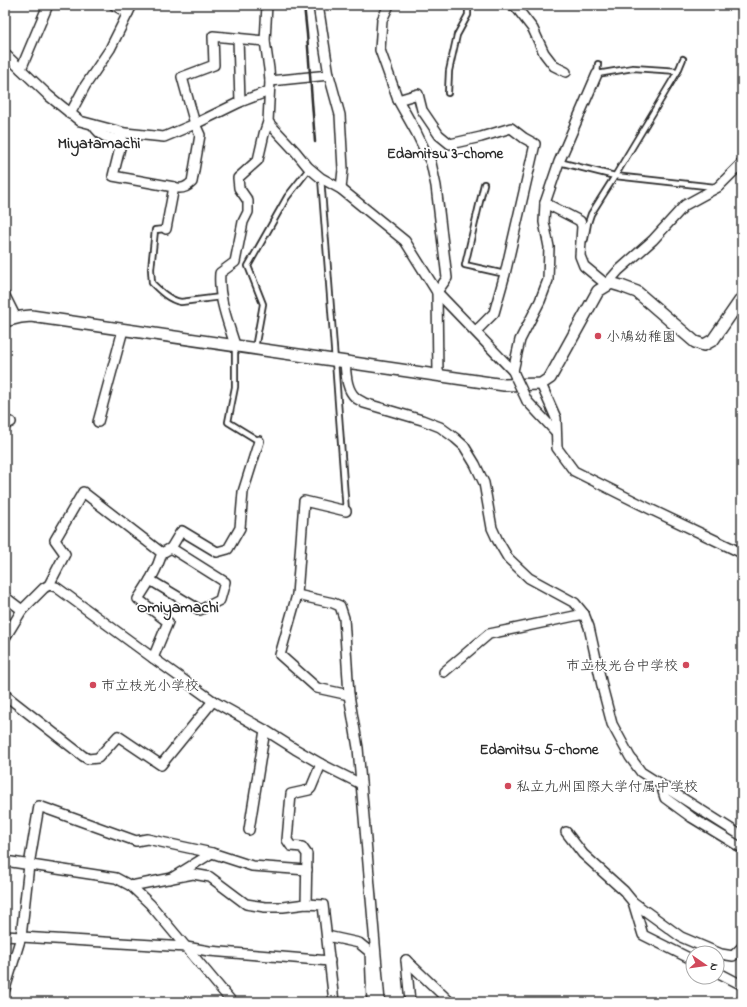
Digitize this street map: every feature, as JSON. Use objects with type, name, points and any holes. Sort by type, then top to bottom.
[{"type":"street","points":[[21,69],[48,5]]},
{"type":"street","points":[[70,114],[85,86],[110,49],[130,9],[114,5]]},
{"type":"street","points":[[235,345],[221,297],[219,283],[220,273],[235,262],[243,222],[248,212],[248,201],[239,188],[238,178],[258,160],[268,122],[269,69],[265,40],[267,5]]},
{"type":"street","points":[[318,5],[329,74],[340,115],[343,169],[341,189]]},
{"type":"street","points":[[389,5],[382,20],[380,50],[398,100],[428,155],[436,186],[447,278],[438,292],[438,375]]},
{"type":"street","points":[[512,5],[533,29],[544,53],[554,66],[566,72]]},
{"type":"street","points":[[92,125],[105,137],[122,140],[113,176],[179,189],[187,187],[192,182],[200,135],[195,124],[182,76],[214,65],[213,36],[265,40]]},
{"type":"street","points":[[238,38],[240,102]]},
{"type":"street","points":[[5,54],[49,96],[80,121],[125,133],[164,137],[195,124],[269,86],[329,74]]},
{"type":"street","points":[[514,374],[520,340],[540,301],[548,280],[549,247],[544,222],[546,203],[559,162],[597,74]]},
{"type":"street","points":[[398,100],[418,94],[422,110],[439,135],[450,144],[511,128],[535,144],[505,274],[494,313],[476,331]]},
{"type":"street","points":[[268,122],[309,168],[321,178],[341,189],[404,241],[438,292],[476,331],[514,374],[528,401],[556,432]]},
{"type":"street","points":[[5,296],[10,320],[31,316],[504,385],[541,384],[550,378],[598,291],[609,284],[611,279],[618,271],[653,240],[685,206],[718,187],[742,163]]},
{"type":"street","points":[[166,229],[174,187]]},
{"type":"street","points":[[546,203],[580,221],[582,226],[580,256],[584,266],[609,284],[621,286],[637,292],[696,342],[704,345],[713,340],[742,298]]},
{"type":"street","points":[[98,422],[123,330]]},
{"type":"street","points":[[340,361],[350,391],[356,398],[364,403],[422,420],[440,427],[464,446],[484,482],[492,528],[508,558],[529,578],[575,603],[584,614],[589,627],[612,724],[630,757],[641,772],[742,836]]},
{"type":"street","points":[[541,384],[556,418],[557,448],[574,471],[742,554]]},
{"type":"street","points":[[153,658],[168,622],[138,598],[150,580],[162,553],[171,548],[182,531],[217,552],[228,549],[240,528],[243,492],[259,441]]},
{"type":"street","points":[[5,638],[22,610],[49,585],[65,554],[54,540],[83,492],[162,553]]},
{"type":"street","points":[[346,511],[304,501],[297,595],[280,655],[317,688],[349,695]]},
{"type":"street","points":[[150,580],[200,610],[220,600],[225,582],[171,548]]},
{"type":"street","points":[[49,585],[56,587],[213,701],[321,764],[361,784]]},
{"type":"street","points":[[297,595],[340,606],[344,618],[349,695],[358,748],[380,1002]]},
{"type":"street","points":[[5,597],[22,610]]},
{"type":"street","points":[[444,672],[489,634],[584,614]]},
{"type":"street","points":[[5,695],[88,759],[98,758],[118,736],[161,765],[213,701]]},
{"type":"street","points":[[249,830],[265,730]]},
{"type":"street","points":[[306,904],[307,854],[302,847],[291,846],[287,840],[291,794],[309,790],[311,788],[321,764]]},
{"type":"street","points":[[661,785],[665,798],[691,818],[742,848]]},
{"type":"street","points":[[5,989],[21,937],[29,865],[39,806],[136,841],[147,839],[212,853],[252,866],[307,870]]},
{"type":"street","points":[[566,832],[583,854],[624,891],[633,902],[681,937],[721,954],[733,956],[742,947]]},
{"type":"street","points":[[170,879],[212,853]]},
{"type":"street","points":[[5,861],[116,878],[131,886],[150,904],[232,1002]]},
{"type":"street","points":[[131,886],[193,874],[210,876],[246,904],[265,908],[306,904],[323,905],[334,1002]]},
{"type":"street","points":[[633,902],[643,935],[685,956]]},
{"type":"street","points":[[5,936],[186,947],[209,951],[330,961]]},
{"type":"street","points":[[327,936],[359,943],[370,952],[372,1002]]},
{"type":"street","points":[[410,1002],[406,960],[450,1002]]},
{"type":"street","points":[[725,976],[742,985]]},
{"type":"lane","points":[[448,93],[450,71],[457,35],[468,15],[468,5]]},
{"type":"lane","points":[[582,260],[588,223],[591,214],[678,71],[683,60]]},
{"type":"lane","points":[[598,64],[597,74],[633,68],[678,71]]},
{"type":"lane","points":[[559,162],[615,176],[718,187]]},
{"type":"lane","points":[[255,348],[263,304],[248,266],[287,197],[309,168]]},
{"type":"lane","points":[[321,178],[340,361],[346,511]]},
{"type":"lane","points":[[484,184],[465,265],[505,274]]},
{"type":"lane","points":[[166,229],[155,230],[151,269],[152,283],[174,301],[181,302],[221,297]]},
{"type":"lane","points":[[235,345],[235,387],[228,422],[259,441]]},
{"type":"railway","points":[[304,5],[315,142]]},
{"type":"place","name":"小鳩幼稚園","points":[[598,336]]},
{"type":"place","name":"市立枝光台中学校","points":[[686,665]]},
{"type":"place","name":"市立枝光小学校","points":[[93,685]]},
{"type":"place","name":"私立九州国際大学付属中学校","points":[[508,786]]},
{"type":"district","name":"Miyatamachi","points":[[99,142]]},
{"type":"district","name":"Edamitsu 3-chome","points":[[445,153]]},
{"type":"district","name":"Omiyamachi","points":[[178,606]]},
{"type":"district","name":"Edamitsu 5-chome","points":[[539,749]]}]
